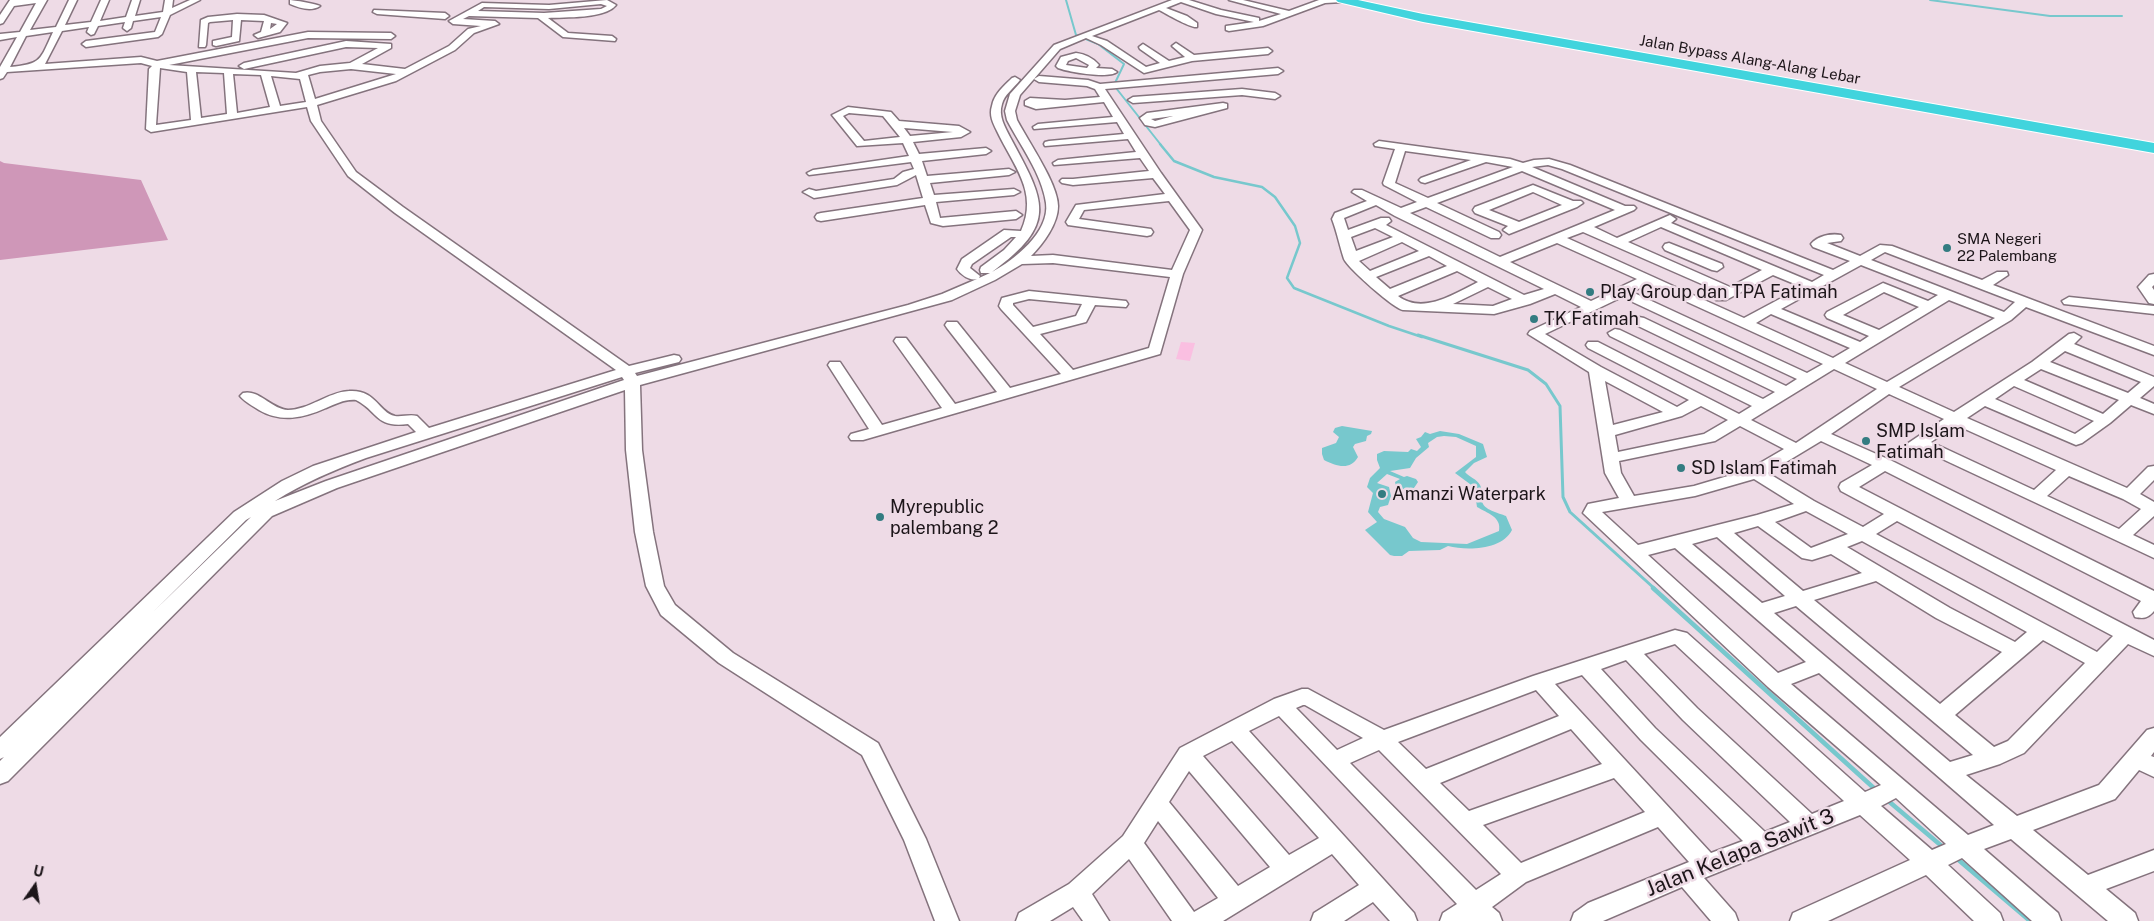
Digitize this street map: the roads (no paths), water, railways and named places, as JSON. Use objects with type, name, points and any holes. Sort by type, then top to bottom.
[{"type":"highway","name":"Jalan Bypass Alang-Alang Lebar","points":[[1342,0],[1424,18],[2154,148]]},
{"type":"highway","name":"Jalan Bypass Alang-Alang Lebar","points":[[1355,0],[1417,14],[2154,144]]},
{"type":"street","points":[[0,21],[8,7],[42,0]]},
{"type":"street","points":[[2,72],[42,0]]},
{"type":"street","points":[[26,69],[41,63],[73,0]]},
{"type":"street","points":[[82,49],[105,0]]},
{"type":"street","points":[[122,40],[131,19],[136,0]]},
{"type":"street","points":[[82,49],[159,33],[167,14],[169,0]]},
{"type":"street","points":[[0,37],[167,14],[196,0]]},
{"type":"street","points":[[294,0],[293,2],[297,4],[316,6]]},
{"type":"street","points":[[1030,240],[1042,234],[1050,216],[1052,203],[1048,190],[1012,120],[1010,111],[1012,100],[1032,80],[1045,59],[1057,47],[1155,3],[1181,0],[1219,12],[1264,22]]},
{"type":"street","points":[[1193,4],[1211,0]]},
{"type":"street","points":[[1232,0],[1289,14]]},
{"type":"street","points":[[1229,28],[1264,22],[1324,1],[1342,0]]},
{"type":"street","points":[[152,68],[151,129],[310,104],[380,84],[452,48],[472,32],[495,24],[603,11],[612,5],[607,2],[598,1],[549,7],[484,5],[453,21],[495,24]]},
{"type":"street","points":[[1155,3],[1194,25]]},
{"type":"street","points":[[368,18],[390,4]]},
{"type":"street","points":[[543,17],[549,7]]},
{"type":"street","points":[[377,12],[446,16]]},
{"type":"street","points":[[1219,12],[1243,26]]},
{"type":"street","points":[[468,13],[543,17],[566,35],[612,39]]},
{"type":"street","points":[[2,72],[141,60],[202,45],[265,34],[276,30],[283,23],[237,17],[205,22],[202,45]]},
{"type":"street","points":[[236,39],[237,17]]},
{"type":"street","points":[[265,34],[268,20]]},
{"type":"street","points":[[152,68],[308,34],[391,36]]},
{"type":"street","points":[[1020,260],[1030,240],[1035,207],[1032,191],[1015,169],[997,120],[996,108],[999,100],[1044,48],[1082,35],[1104,43],[1141,69],[1150,70],[1192,58],[1268,51]]},
{"type":"street","points":[[188,69],[293,45]]},
{"type":"street","points":[[141,60],[152,68],[172,68],[224,71],[261,72],[301,78],[324,76],[352,66],[388,46],[340,45],[224,71]]},
{"type":"street","points":[[1176,46],[1192,58]]},
{"type":"street","points":[[1143,47],[1168,65]]},
{"type":"street","points":[[82,49],[89,64]]},
{"type":"street","points":[[261,72],[350,54],[372,55]]},
{"type":"street","points":[[1045,59],[1063,61],[1074,55],[1085,58],[1094,65],[1090,70]]},
{"type":"street","points":[[1063,61],[1062,67],[1112,72]]},
{"type":"street","points":[[352,66],[406,72]]},
{"type":"street","points":[[188,69],[196,123]]},
{"type":"street","points":[[224,71],[232,116]]},
{"type":"street","points":[[1032,80],[1097,88],[1278,71]]},
{"type":"street","points":[[261,72],[276,109]]},
{"type":"street","points":[[301,78],[316,121],[352,174],[393,206],[629,377]]},
{"type":"street","points":[[1196,78],[1223,106],[1155,124],[1150,123],[1145,118],[1147,116],[1211,109]]},
{"type":"street","points":[[0,81],[11,80],[0,85]]},
{"type":"street","points":[[1064,103],[1097,88]]},
{"type":"street","points":[[857,437],[1155,352],[1178,271],[1196,230],[1097,88]]},
{"type":"street","points":[[1134,100],[1242,92],[1275,96]]},
{"type":"street","points":[[896,124],[959,129],[966,132],[961,134],[908,139],[861,144],[837,115],[848,110],[887,114],[908,139],[916,158],[935,220],[943,222],[1016,215]]},
{"type":"street","points":[[1038,127],[1120,119]]},
{"type":"street","points":[[1049,144],[1131,136]]},
{"type":"street","points":[[1379,144],[1488,158],[1524,167],[1625,210]]},
{"type":"street","points":[[1401,147],[1389,184],[1496,236]]},
{"type":"street","points":[[813,173],[916,158],[986,151]]},
{"type":"street","points":[[1424,180],[1435,151]]},
{"type":"street","points":[[1058,163],[1143,154]]},
{"type":"street","points":[[1424,180],[1488,158]]},
{"type":"street","points":[[1343,236],[1449,194],[1542,162],[1556,164],[1834,275]]},
{"type":"street","points":[[809,192],[814,195],[897,182],[907,174],[923,179],[1015,169]]},
{"type":"street","points":[[1066,181],[1073,182],[1156,174]]},
{"type":"street","points":[[1424,180],[1424,182],[1449,194]]},
{"type":"street","points":[[1518,226],[1479,210],[1534,188],[1568,207]]},
{"type":"street","points":[[1032,191],[1048,190]]},
{"type":"street","points":[[821,217],[928,200],[1014,192]]},
{"type":"street","points":[[1358,192],[1592,307]]},
{"type":"street","points":[[1147,232],[1072,223],[1077,209],[1080,207],[1173,197]]},
{"type":"street","points":[[1468,247],[1593,197]]},
{"type":"street","points":[[1376,201],[1338,217],[1350,258],[1367,276],[1402,306],[1494,310],[1556,289]]},
{"type":"street","points":[[1499,262],[1560,239],[1648,201]]},
{"type":"street","points":[[1110,204],[1125,229]]},
{"type":"street","points":[[1618,242],[1681,214]]},
{"type":"street","points":[[1661,223],[1812,287]]},
{"type":"street","points":[[1376,224],[1525,301]]},
{"type":"street","points":[[1585,228],[1730,292]]},
{"type":"street","points":[[0,750],[240,516],[280,490],[319,470],[426,434],[923,295],[974,276],[963,269],[966,262],[1008,233],[1016,233],[1030,240],[1042,254]]},
{"type":"street","points":[[1648,256],[1692,237]]},
{"type":"street","points":[[1350,258],[1402,238]]},
{"type":"street","points":[[1837,238],[1820,241],[1817,244],[2006,317]]},
{"type":"street","points":[[1560,239],[2067,469],[2129,495],[2153,509],[2122,536]]},
{"type":"street","points":[[1669,247],[1717,267]]},
{"type":"street","points":[[1745,323],[1884,248],[2154,351]]},
{"type":"street","points":[[1367,276],[1429,252]]},
{"type":"street","points":[[0,774],[266,512],[296,497],[565,403],[629,377],[712,359],[947,297],[985,281],[1020,260],[1042,254],[1178,271]]},
{"type":"street","points":[[1696,277],[1739,256]]},
{"type":"street","points":[[1388,295],[1458,266]]},
{"type":"street","points":[[1706,305],[1772,270]]},
{"type":"street","points":[[1983,285],[2002,275]]},
{"type":"street","points":[[1648,279],[1535,334],[1568,356],[1677,413]]},
{"type":"street","points":[[1434,308],[1488,282]]},
{"type":"street","points":[[2152,282],[2145,287],[2154,300]]},
{"type":"street","points":[[1879,335],[1832,315],[1883,288],[1929,306]]},
{"type":"street","points":[[1622,292],[1808,379]]},
{"type":"street","points":[[1070,375],[1006,306],[1007,301],[1029,295],[1121,304]]},
{"type":"street","points":[[1611,458],[1708,438],[1948,295]]},
{"type":"street","points":[[1032,332],[1080,319],[1090,301]]},
{"type":"street","points":[[1990,921],[1948,854],[1880,795],[1775,682],[1592,512],[1594,508],[1695,491],[1756,473],[1820,435],[1888,388],[2006,317],[2024,301]]},
{"type":"street","points":[[2071,304],[2154,310]]},
{"type":"street","points":[[2071,304],[2154,314]]},
{"type":"street","points":[[1568,356],[1663,310]]},
{"type":"street","points":[[1770,310],[1860,347]]},
{"type":"street","points":[[1639,321],[1786,391]]},
{"type":"street","points":[[952,325],[1006,393]]},
{"type":"street","points":[[1615,333],[1763,405]]},
{"type":"street","points":[[901,341],[952,410]]},
{"type":"street","points":[[1904,453],[2069,341],[2153,382],[2076,440],[1984,400]]},
{"type":"street","points":[[1593,345],[1796,449]]},
{"type":"street","points":[[2039,362],[2154,409]]},
{"type":"street","points":[[835,365],[878,431]]},
{"type":"street","points":[[1596,370],[1613,473],[1629,501]]},
{"type":"street","points":[[629,377],[634,450],[644,532],[655,586],[668,610],[726,658],[870,749],[915,839],[947,921]]},
{"type":"street","points":[[2012,380],[2104,420]]},
{"type":"street","points":[[248,396],[273,412],[288,415],[300,413],[343,397],[360,396],[369,401],[388,419],[412,419],[426,434]]},
{"type":"street","points":[[1606,432],[1677,413],[1701,400]]},
{"type":"street","points":[[1820,435],[1884,464],[2150,604]]},
{"type":"street","points":[[1920,443],[2154,552]]},
{"type":"street","points":[[1884,464],[1847,487],[2154,649]]},
{"type":"street","points":[[2037,496],[2067,469]]},
{"type":"street","points":[[2129,495],[2154,471]]},
{"type":"street","points":[[1756,473],[1808,505],[2099,662]]},
{"type":"street","points":[[1636,552],[1761,520],[1808,505]]},
{"type":"street","points":[[1761,520],[1808,554],[1812,554],[1864,534],[1896,514]]},
{"type":"street","points":[[1720,530],[1802,598],[1840,633],[1992,758]]},
{"type":"street","points":[[1678,541],[1947,772],[2126,921]]},
{"type":"street","points":[[1833,547],[1943,613],[2016,651]]},
{"type":"street","points":[[1758,611],[1879,574]]},
{"type":"street","points":[[1941,715],[2042,630]]},
{"type":"street","points":[[1947,772],[1992,758],[2016,747],[2126,634]]},
{"type":"street","points":[[1334,761],[1382,739],[1540,681],[1675,637],[1680,638],[1880,795],[1948,854],[2049,921]]},
{"type":"street","points":[[1630,652],[1690,714],[1809,826]]},
{"type":"street","points":[[1775,682],[1822,664]]},
{"type":"street","points":[[1586,666],[1648,734],[1762,845]]},
{"type":"street","points":[[1540,681],[1708,865]]},
{"type":"street","points":[[1028,921],[1078,892],[1131,842],[1188,754],[1281,705],[1302,697],[1308,697],[1382,739],[1518,875]]},
{"type":"street","points":[[1281,705],[1482,913]]},
{"type":"street","points":[[1423,780],[1574,719]]},
{"type":"street","points":[[1235,730],[1336,840],[1405,921]]},
{"type":"street","points":[[1802,921],[1948,854],[2107,792],[2146,763],[2154,736]]},
{"type":"street","points":[[1188,754],[1286,869]]},
{"type":"street","points":[[1465,822],[1619,767]]},
{"type":"street","name":"Jalan Kelapa Sawit 3","points":[[1583,921],[1597,911],[1809,826],[1880,795]]},
{"type":"street","points":[[1156,802],[1234,900]]},
{"type":"street","points":[[1452,921],[1482,913],[1518,875],[1663,815]]},
{"type":"street","points":[[1201,921],[1336,840]]},
{"type":"street","points":[[1131,842],[1186,921]]},
{"type":"street","points":[[2084,887],[2154,860]]},
{"type":"street","points":[[1686,874],[1726,921]]},
{"type":"street","points":[[1323,921],[1375,888]]},
{"type":"street","points":[[1078,892],[1097,921]]},
{"type":"water","name":"Amanzi Waterpark","points":[[1342,426],[1372,431],[1367,436],[1366,441],[1355,444],[1353,447],[1358,457],[1347,466],[1333,464],[1324,460],[1322,454],[1322,448],[1336,443],[1339,437],[1333,432],[1335,428]]},
{"type":"water","name":"Amanzi Waterpark","points":[[1440,431],[1459,434],[1483,444],[1487,457],[1474,463],[1465,472],[1480,485],[1481,499],[1485,507],[1506,516],[1512,530],[1500,542],[1474,548],[1448,546],[1440,550],[1409,551],[1402,556],[1394,556],[1390,555],[1365,530],[1377,522],[1368,512],[1373,493],[1367,487],[1370,478],[1380,468],[1377,454],[1384,451],[1408,452],[1411,449],[1417,451],[1421,447],[1416,439],[1425,432],[1430,434]],"holes":[[[1437,437],[1456,437],[1476,446],[1476,457],[1455,473],[1474,487],[1477,507],[1496,519],[1499,531],[1467,544],[1421,542],[1413,538],[1405,527],[1384,519],[1378,512],[1380,507],[1388,505],[1391,496],[1389,487],[1377,483],[1387,474],[1400,479],[1395,482],[1396,486],[1400,486],[1402,489],[1414,488],[1418,482],[1416,479],[1404,477],[1390,471],[1410,468],[1416,458],[1429,447],[1428,443]]]},
{"type":"waterway","points":[[1066,0],[1076,35],[1098,44],[1124,64],[1115,83],[1116,88],[1161,145]]},
{"type":"waterway","points":[[1930,0],[2050,16],[2122,16]]},
{"type":"waterway","points":[[1160,144],[1174,161],[1214,177],[1262,187],[1275,197],[1295,226],[1300,243],[1287,278],[1294,288],[1389,326],[1422,337]]},
{"type":"waterway","points":[[1418,335],[1528,370],[1546,384],[1560,406],[1563,497],[1570,512],[1655,589]]},
{"type":"waterway","points":[[1653,588],[1876,790]]},
{"type":"waterway","points":[[1886,799],[1944,848]]},
{"type":"waterway","points":[[1955,857],[2030,921]]},
{"type":"place","name":"SMA Negeri 22 Palembang","points":[[1947,248]]},
{"type":"place","name":"Play Group dan TPA Fatimah","points":[[1590,292]]},
{"type":"place","name":"TK Fatimah","points":[[1534,319]]},
{"type":"place","name":"SMP Islam Fatimah","points":[[1866,441]]},
{"type":"place","name":"SD Islam Fatimah","points":[[1681,468]]},
{"type":"place","name":"Amanzi Waterpark","points":[[1382,494]]},
{"type":"place","name":"Myrepublic palembang 2","points":[[880,517]]}]
